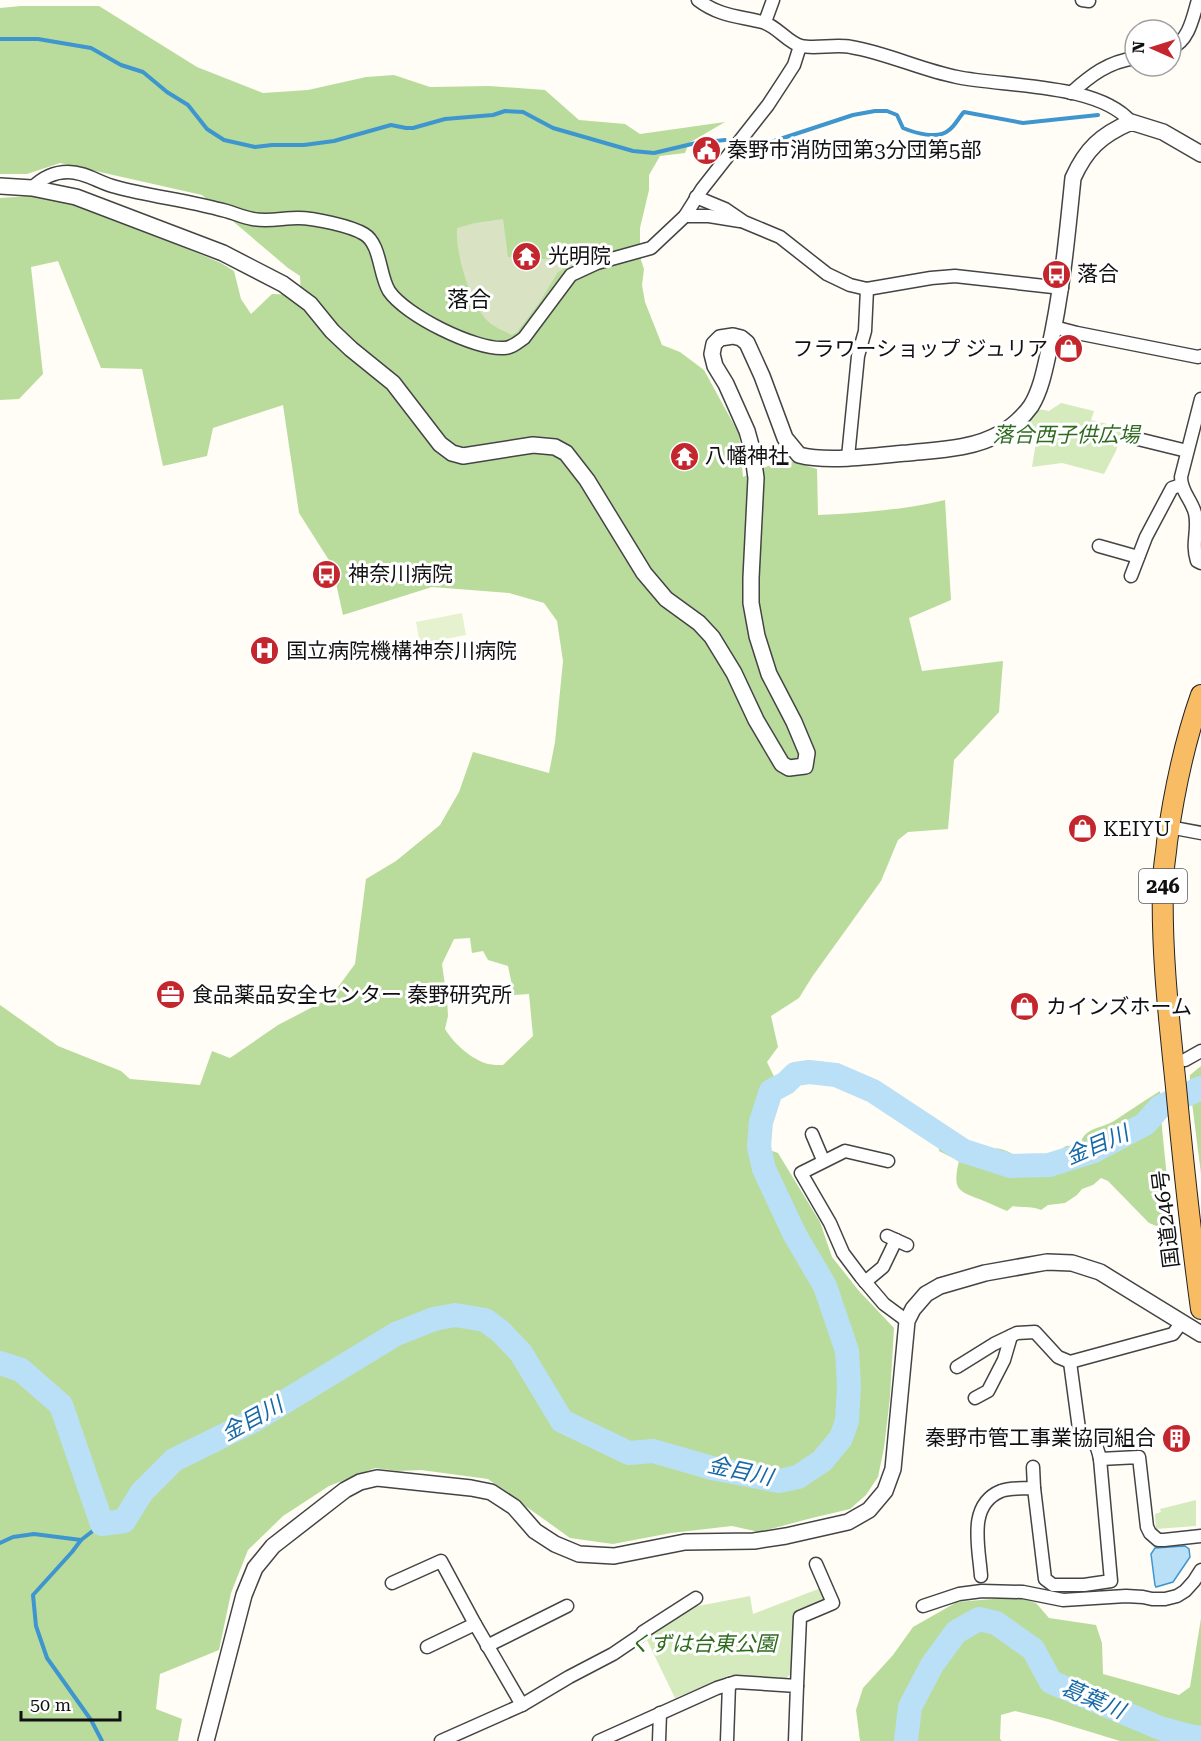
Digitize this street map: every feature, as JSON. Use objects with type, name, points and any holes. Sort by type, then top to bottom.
[{"type":"highway","name":"246","points":[[1169,827],[1180,766],[1201,695]]},
{"type":"highway","name":"国道246号","points":[[1169,827],[1163,880],[1164,979],[1201,1309]]},
{"type":"street","points":[[698,0],[736,18],[765,22],[800,46],[850,47],[957,77],[1071,93],[1111,105],[1131,122],[1162,132],[1201,154]]},
{"type":"street","points":[[765,22],[773,0]]},
{"type":"street","points":[[1183,37],[1188,31],[1198,0]]},
{"type":"street","points":[[32,188],[45,177],[67,172],[84,174],[114,187],[219,209],[252,219],[298,218],[355,230],[365,234],[371,240],[388,290],[408,311],[457,336],[492,347],[506,348],[524,338],[571,275],[597,263],[651,248],[685,216],[696,197],[786,79],[794,65],[800,46]]},
{"type":"street","points":[[1071,93],[1091,76],[1123,59]]},
{"type":"street","points":[[0,186],[32,188],[76,197],[223,253],[283,284],[310,304],[332,331],[393,383],[440,444],[452,453],[463,456],[533,445],[555,447],[566,453],[587,480],[644,573],[666,599],[699,623],[712,637],[734,673],[772,749],[782,764],[789,768],[805,766],[807,753],[769,674],[757,636],[751,603],[756,478],[752,449],[732,397],[715,366],[712,354],[714,344],[720,338],[727,336],[741,338],[747,342],[785,438],[799,455],[809,458],[848,457],[944,449],[985,441],[1003,433],[1031,405],[1043,377],[1062,288],[1072,178],[1088,150],[1099,140],[1131,122]]},
{"type":"street","points":[[696,197],[725,209],[744,222],[780,237],[827,274],[850,285],[867,289],[955,276],[1062,288]]},
{"type":"street","points":[[685,216],[709,216],[744,222]]},
{"type":"street","points":[[848,457],[867,289]]},
{"type":"street","points":[[1054,327],[1201,356]]},
{"type":"street","points":[[1201,399],[1181,477],[1181,485],[1195,514],[1193,549],[1197,561],[1201,563]]},
{"type":"street","points":[[1134,438],[1187,451]]},
{"type":"street","points":[[1131,576],[1146,537],[1172,488],[1181,485]]},
{"type":"street","points":[[1099,546],[1138,557]]},
{"type":"street","points":[[1169,827],[1201,833]]},
{"type":"street","points":[[1185,1060],[1201,1051]]},
{"type":"street","points":[[813,1134],[824,1160]]},
{"type":"street","points":[[888,1161],[845,1151],[801,1173],[830,1223],[843,1253],[884,1304],[908,1321]]},
{"type":"street","points":[[865,1282],[884,1267],[896,1240]]},
{"type":"street","points":[[206,1741],[244,1595],[255,1568],[273,1546],[345,1490],[360,1482],[377,1478],[491,1492],[514,1507],[535,1531],[555,1544],[579,1554],[614,1556],[685,1542],[754,1541],[786,1536],[848,1522],[869,1510],[885,1491],[893,1469],[908,1321],[913,1309],[926,1294],[940,1286],[986,1272],[1047,1262],[1072,1263],[1100,1272],[1201,1334]]},
{"type":"street","points":[[957,1366],[994,1344],[1017,1334],[1035,1332],[1058,1357],[1070,1362],[1173,1334],[1182,1322]]},
{"type":"street","points":[[975,1398],[988,1391],[1004,1360],[1011,1336]]},
{"type":"street","points":[[923,1606],[959,1593],[982,1591],[1023,1592],[1063,1600],[1111,1581],[1100,1460],[1097,1445],[1091,1436],[1079,1429],[1070,1362]]},
{"type":"street","points":[[1100,1460],[1139,1457],[1147,1527],[1158,1540],[1201,1536]]},
{"type":"street","points":[[1033,1467],[1045,1579],[1053,1585],[1085,1591],[1165,1599],[1185,1591],[1201,1570]]},
{"type":"street","points":[[981,1576],[977,1521],[982,1507],[988,1498],[1002,1490],[1034,1488]]},
{"type":"street","points":[[392,1583],[441,1561],[522,1705]]},
{"type":"street","points":[[795,1741],[800,1617],[834,1603],[816,1564]]},
{"type":"street","points":[[441,1741],[522,1705],[613,1654],[696,1598]]},
{"type":"street","points":[[487,1646],[567,1606]]},
{"type":"street","points":[[427,1647],[475,1624]]},
{"type":"street","points":[[599,1741],[736,1682],[796,1686]]},
{"type":"street","points":[[726,1741],[729,1684]]},
{"type":"street","points":[[659,1741],[660,1713]]},
{"type":"green space","points":[[99,6],[197,67],[263,93],[308,90],[366,77],[394,75],[430,87],[489,86],[545,90],[579,120],[625,124],[640,134],[725,122],[689,143],[685,153],[660,156],[649,175],[649,190],[640,228],[640,257],[644,269],[642,285],[645,302],[662,345],[680,352],[704,370],[739,434],[743,477],[784,459],[817,469],[818,515],[882,510],[945,500],[951,600],[909,618],[922,671],[1003,661],[999,712],[954,760],[948,829],[908,832],[898,840],[881,881],[799,998],[771,1016],[778,1047],[767,1062],[782,1093],[772,1111],[767,1149],[778,1153],[820,1222],[832,1257],[859,1291],[894,1328],[884,1448],[878,1477],[866,1495],[850,1509],[759,1532],[732,1526],[671,1533],[613,1544],[570,1538],[488,1479],[421,1470],[398,1471],[375,1468],[329,1486],[283,1516],[248,1550],[231,1593],[219,1650],[160,1674],[156,1709],[182,1719],[178,1741],[0,1741],[0,1005],[58,1046],[121,1071],[130,1079],[200,1085],[212,1051],[230,1058],[278,1025],[330,998],[355,964],[366,879],[396,861],[440,825],[459,792],[473,752],[549,773],[555,742],[563,661],[557,621],[544,603],[509,593],[432,587],[343,615],[332,565],[299,513],[283,405],[213,428],[207,456],[163,466],[142,369],[101,368],[58,261],[31,267],[43,374],[19,399],[0,400],[0,198],[46,195],[107,215],[221,263],[234,271],[241,299],[251,314],[272,294],[301,295],[300,276],[202,195],[60,163],[27,174],[0,174],[0,8]],"holes":[[[470,938],[472,953],[483,951],[488,960],[508,966],[514,995],[529,994],[533,1036],[503,1065],[488,1064],[475,1059],[458,1045],[445,1029],[448,1016],[442,964],[454,939]]]},
{"type":"green space","points":[[503,219],[508,257],[583,258],[558,272],[539,303],[517,332],[512,335],[491,324],[477,306],[466,279],[457,239],[457,228]]},
{"type":"green space","name":"落合西子供広場","points":[[1061,403],[1094,411],[1091,420],[1123,428],[1116,451],[1104,474],[1062,463],[1032,467],[1037,436],[1020,428],[1038,409],[1049,411]]},
{"type":"green space","points":[[462,613],[466,635],[420,644],[416,622]]},
{"type":"green space","points":[[1201,1066],[1201,1174],[1190,1075]]},
{"type":"green space","points":[[1160,1091],[1172,1228],[1164,1229],[1149,1223],[1108,1181],[1101,1178],[1093,1185],[1082,1189],[1065,1203],[1048,1205],[1041,1210],[1013,1206],[1007,1211],[963,1192],[956,1178],[959,1161],[939,1151],[938,1136],[1002,1149],[1018,1158],[1057,1152],[1066,1146],[1080,1145],[1083,1137],[1090,1131],[1113,1121]]},
{"type":"green space","points":[[1196,1500],[1196,1526],[1156,1529],[1155,1514],[1161,1512],[1160,1509]]},
{"type":"green space","name":"くずは台東公園","points":[[821,1588],[825,1597],[823,1603],[795,1614],[792,1673],[786,1678],[730,1675],[675,1698],[645,1636],[688,1608],[750,1596],[753,1614]]},
{"type":"green space","points":[[1016,1597],[1036,1603],[1049,1618],[1096,1625],[1102,1643],[1103,1674],[1179,1695],[1190,1687],[1201,1618],[1201,1741],[1120,1741],[1015,1711],[1001,1715],[1000,1739],[1002,1741],[860,1741],[856,1710],[863,1688],[893,1655],[913,1627],[957,1602]]},
{"type":"water","points":[[1185,1546],[1189,1549],[1190,1557],[1173,1582],[1156,1587],[1151,1554],[1155,1548]]},
{"type":"waterway","points":[[0,39],[38,39],[91,48],[121,65],[143,72],[167,92],[188,105],[207,129],[224,140],[255,147],[334,141],[391,125],[413,128],[445,119],[493,115],[505,111],[523,112],[553,128],[633,151],[654,153],[696,143],[725,140]]},
{"type":"waterway","points":[[753,141],[771,142],[853,115],[875,111],[887,111],[897,115],[903,128],[933,135],[949,130],[964,112],[1023,123],[1098,115]]},
{"type":"waterway","name":"金目川","points":[[0,1363],[21,1370],[61,1405],[102,1524],[124,1521],[142,1492],[174,1460],[253,1421],[396,1334],[434,1319],[455,1315],[485,1320],[500,1331],[521,1353],[562,1421],[629,1453],[653,1451],[712,1468],[779,1481],[798,1477],[822,1461],[841,1438],[847,1421],[849,1387],[847,1351],[825,1286],[795,1235],[764,1169],[759,1147],[761,1122],[771,1091],[786,1083],[795,1074],[809,1072],[836,1075],[873,1091],[964,1151],[1011,1166],[1049,1165],[1094,1151],[1145,1124],[1160,1107],[1201,1088]]},
{"type":"waterway","points":[[0,1543],[13,1537],[34,1534],[81,1540],[102,1524]]},
{"type":"waterway","points":[[81,1540],[33,1595],[36,1626],[47,1658],[91,1720],[102,1741]]},
{"type":"waterway","name":"葛葉川","points":[[906,1741],[910,1707],[932,1665],[956,1632],[979,1619],[996,1623],[1033,1649],[1051,1682],[1160,1728],[1201,1738]]},
{"type":"place","name":"秦野市消防団第3分団第5部","points":[[706,150]]},
{"type":"place","name":"光明院","points":[[527,256]]},
{"type":"place","name":"落合","points":[[1056,274]]},
{"type":"place","name":"フラワーショップ ジュリア","points":[[1069,349]]},
{"type":"place","name":"八幡神社","points":[[684,456]]},
{"type":"place","name":"神奈川病院","points":[[327,574]]},
{"type":"place","name":"国立病院機構神奈川病院","points":[[265,651]]},
{"type":"place","name":"KEIYU","points":[[1082,829]]},
{"type":"place","name":"食品薬品安全センター 秦野研究所","points":[[171,995]]},
{"type":"place","name":"カインズホーム","points":[[1025,1007]]},
{"type":"place","name":"秦野市管工事業協同組合","points":[[1177,1438]]},
{"type":"district","name":"落合","points":[[469,299]]}]
